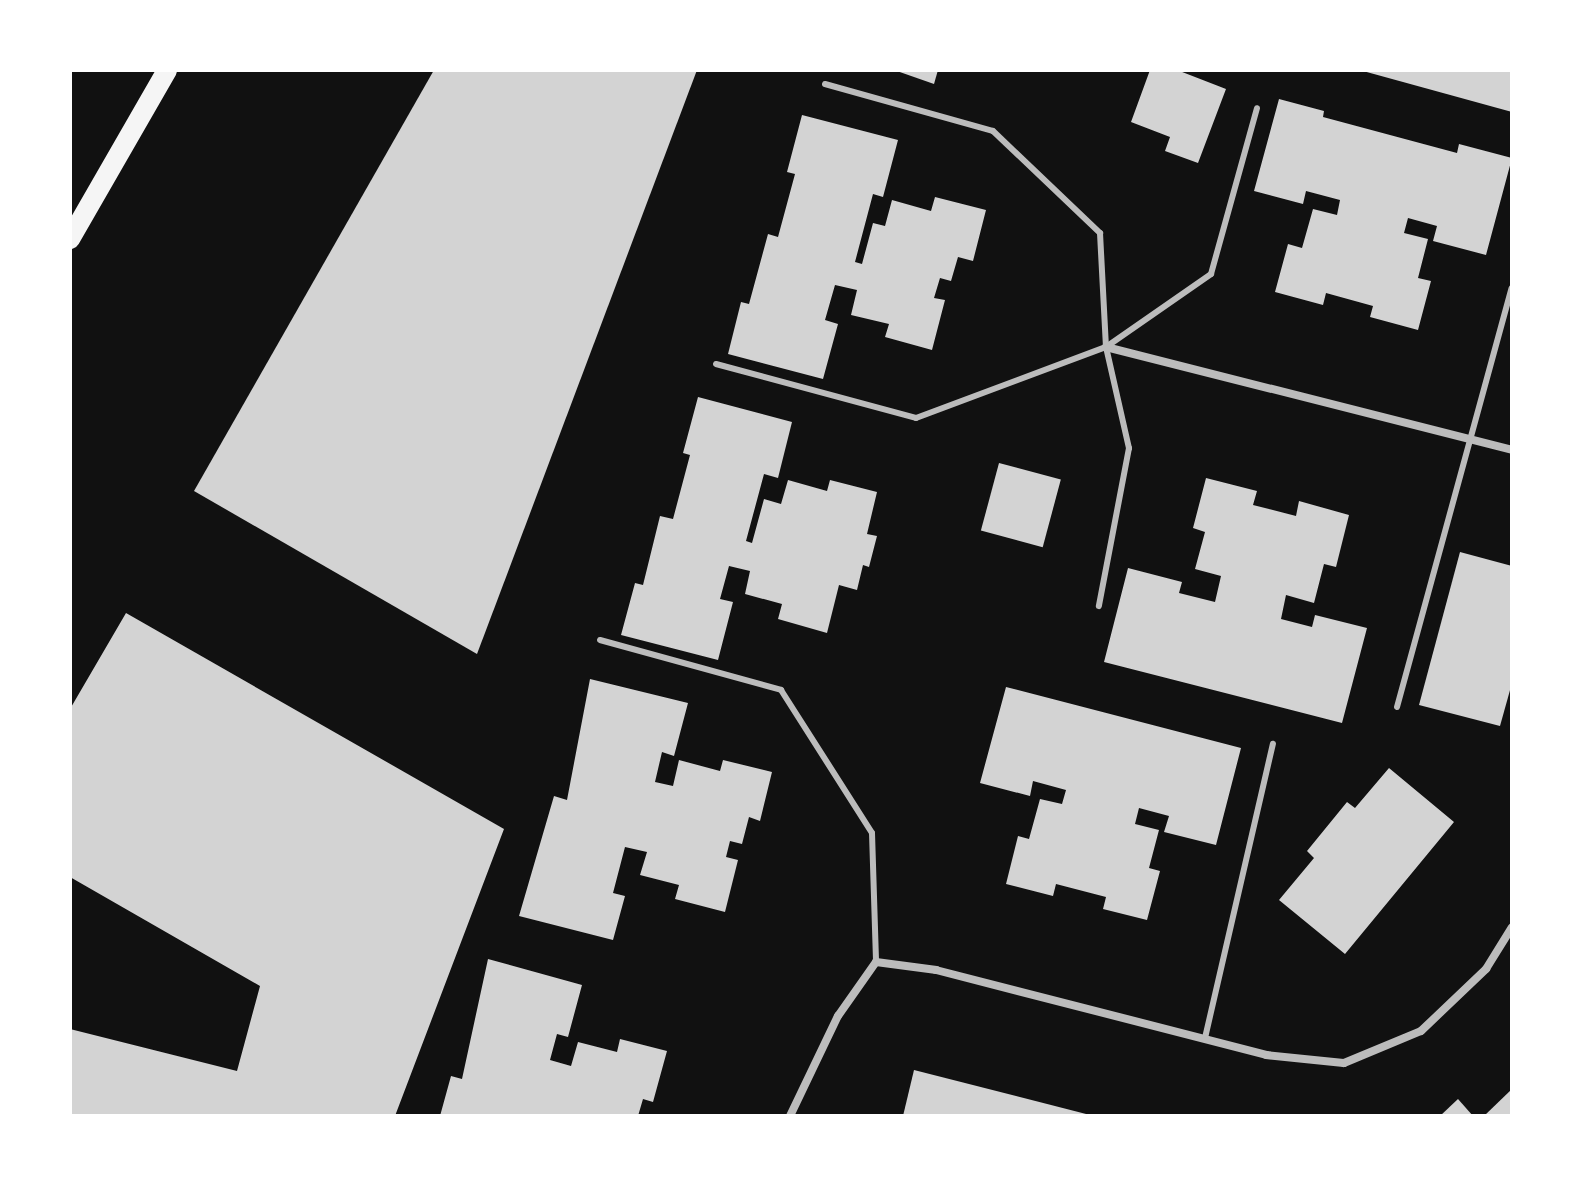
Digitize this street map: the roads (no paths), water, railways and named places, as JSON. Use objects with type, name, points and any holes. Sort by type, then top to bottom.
[{"type":"main road","points":[[70,239],[167,70]]},
{"type":"street","points":[[1106,347],[1512,450]]},
{"type":"street","points":[[790,1116],[838,1016],[876,962],[936,970],[1266,1055],[1344,1063],[1421,1031],[1486,969],[1512,927]]},
{"type":"lane","points":[[825,84],[993,131],[1100,233],[1106,347],[1129,448],[1099,606]]},
{"type":"lane","points":[[716,364],[916,418],[1106,347],[1211,274],[1257,108]]},
{"type":"lane","points":[[1397,707],[1468,438],[1512,288]]},
{"type":"lane","points":[[600,640],[781,690],[872,833],[876,962]]},
{"type":"lane","points":[[1205,1038],[1273,744]]}]
